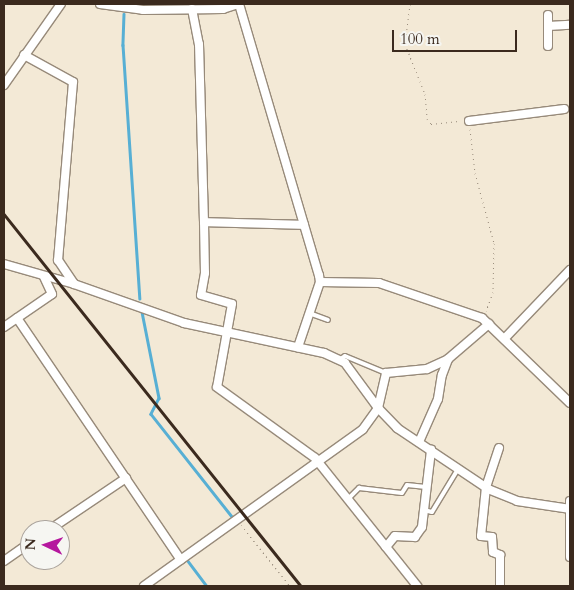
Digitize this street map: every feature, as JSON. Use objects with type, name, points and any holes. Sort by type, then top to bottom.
[{"type":"street","points":[[4,85],[61,4]]},
{"type":"street","points":[[100,4],[143,10],[223,9],[238,4],[320,282],[298,347]]},
{"type":"street","points":[[192,9],[199,44],[205,273],[201,295],[232,304],[224,334],[217,387],[319,462],[417,586]]},
{"type":"street","points":[[548,15],[548,46]]},
{"type":"street","points":[[548,26],[570,25]]},
{"type":"street","points":[[24,55],[73,82],[58,260],[74,284]]},
{"type":"street","points":[[469,121],[567,109]]},
{"type":"street","points":[[204,222],[304,224]]},
{"type":"street","points":[[4,264],[44,277],[74,284],[224,334],[298,347],[339,360],[353,372],[378,408],[397,428],[486,487],[517,501],[570,506],[570,557]]},
{"type":"street","points":[[505,338],[570,270]]},
{"type":"street","points":[[4,327],[52,294],[44,277]]},
{"type":"street","points":[[320,282],[379,283],[482,318],[505,338],[570,403]]},
{"type":"street","points":[[17,318],[181,560]]},
{"type":"street","points":[[144,586],[238,521],[363,429],[378,408],[386,373],[427,369],[448,359],[489,324]]},
{"type":"street","points":[[419,442],[438,399],[442,375],[448,359]]},
{"type":"street","points":[[499,448],[486,487],[481,536],[492,537],[493,552],[500,555],[500,586]]},
{"type":"street","points":[[386,546],[396,536],[415,537],[422,528],[431,450]]},
{"type":"street","points":[[64,520],[126,478]]},
{"type":"street","points":[[4,561],[20,550]]},
{"type":"lane","points":[[309,313],[328,320]]},
{"type":"lane","points":[[339,360],[345,356],[386,373]]},
{"type":"lane","points":[[424,510],[432,512],[458,468]]},
{"type":"lane","points":[[348,499],[359,488],[402,493],[407,485],[426,488]]},
{"type":"path","points":[[410,4],[405,44],[426,94],[427,119],[431,124],[469,121],[475,173],[494,243],[493,292],[482,318]]},
{"type":"path","points":[[238,521],[290,586]]},
{"type":"waterway","points":[[124,14],[123,45],[140,298]]},
{"type":"waterway","points":[[142,312],[159,398],[151,414],[234,519]]},
{"type":"waterway","points":[[188,561],[207,586]]},
{"type":"railway","points":[[4,214],[301,586]]}]
